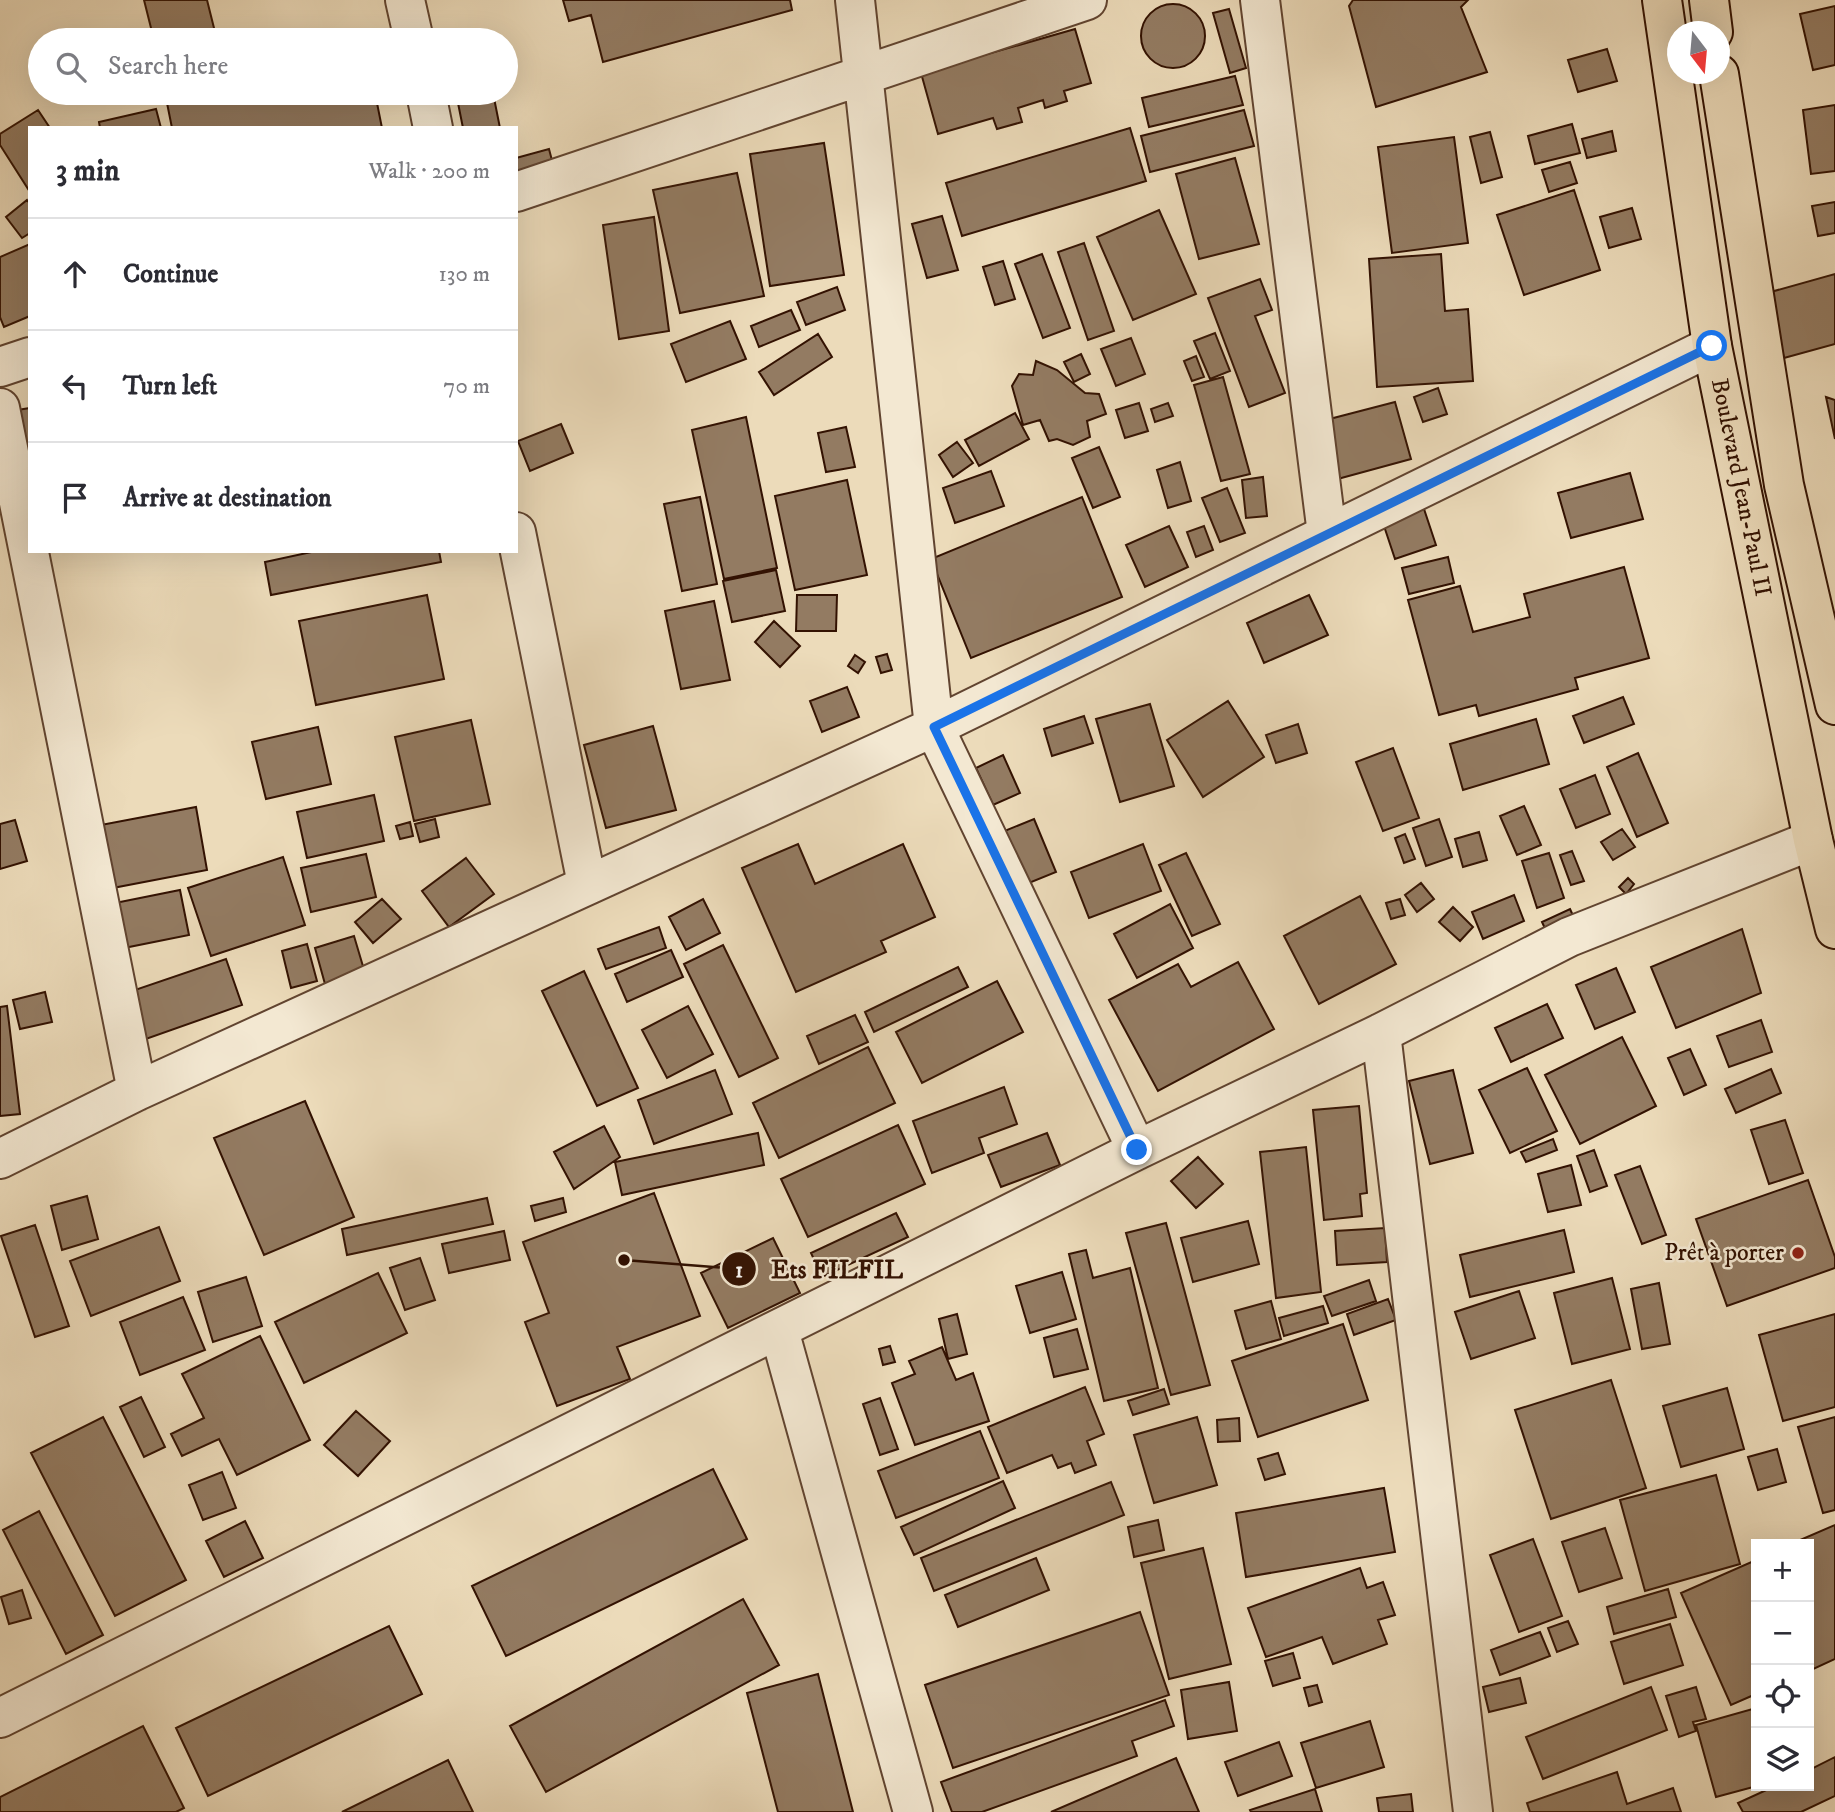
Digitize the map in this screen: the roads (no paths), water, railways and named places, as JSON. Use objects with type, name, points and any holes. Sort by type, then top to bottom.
[{"type":"main road","name":"Boulevard Jean-Paul II","points":[[1661,0],[1712,346],[1812,840],[1835,929]]},
{"type":"main road","points":[[1709,0],[1712,21]]},
{"type":"main road","name":"Boulevard Jean-Paul II","points":[[1721,84],[1784,485],[1835,705]]},
{"type":"street","points":[[405,0],[411,28]]},
{"type":"street","points":[[855,0],[934,727],[1137,1150]]},
{"type":"street","points":[[518,191],[1087,0]]},
{"type":"street","points":[[1260,0],[1327,534]]},
{"type":"street","points":[[428,105],[433,126]]},
{"type":"street","points":[[0,1159],[137,1091],[934,727],[1712,346]]},
{"type":"street","points":[[0,367],[28,358]]},
{"type":"street","points":[[0,408],[28,548]]},
{"type":"street","points":[[518,542],[587,884]]},
{"type":"street","points":[[29,553],[137,1091]]},
{"type":"street","points":[[0,1718],[1137,1150],[1381,1033],[1569,937],[1812,840]]},
{"type":"street","points":[[1381,1033],[1473,1812]]},
{"type":"street","points":[[779,1329],[914,1812]]},
{"type":"place","name":"Prêt à porter","points":[[1798,1253]]},
{"type":"place","name":"Ets FILFIL","points":[[624,1260]]}]
